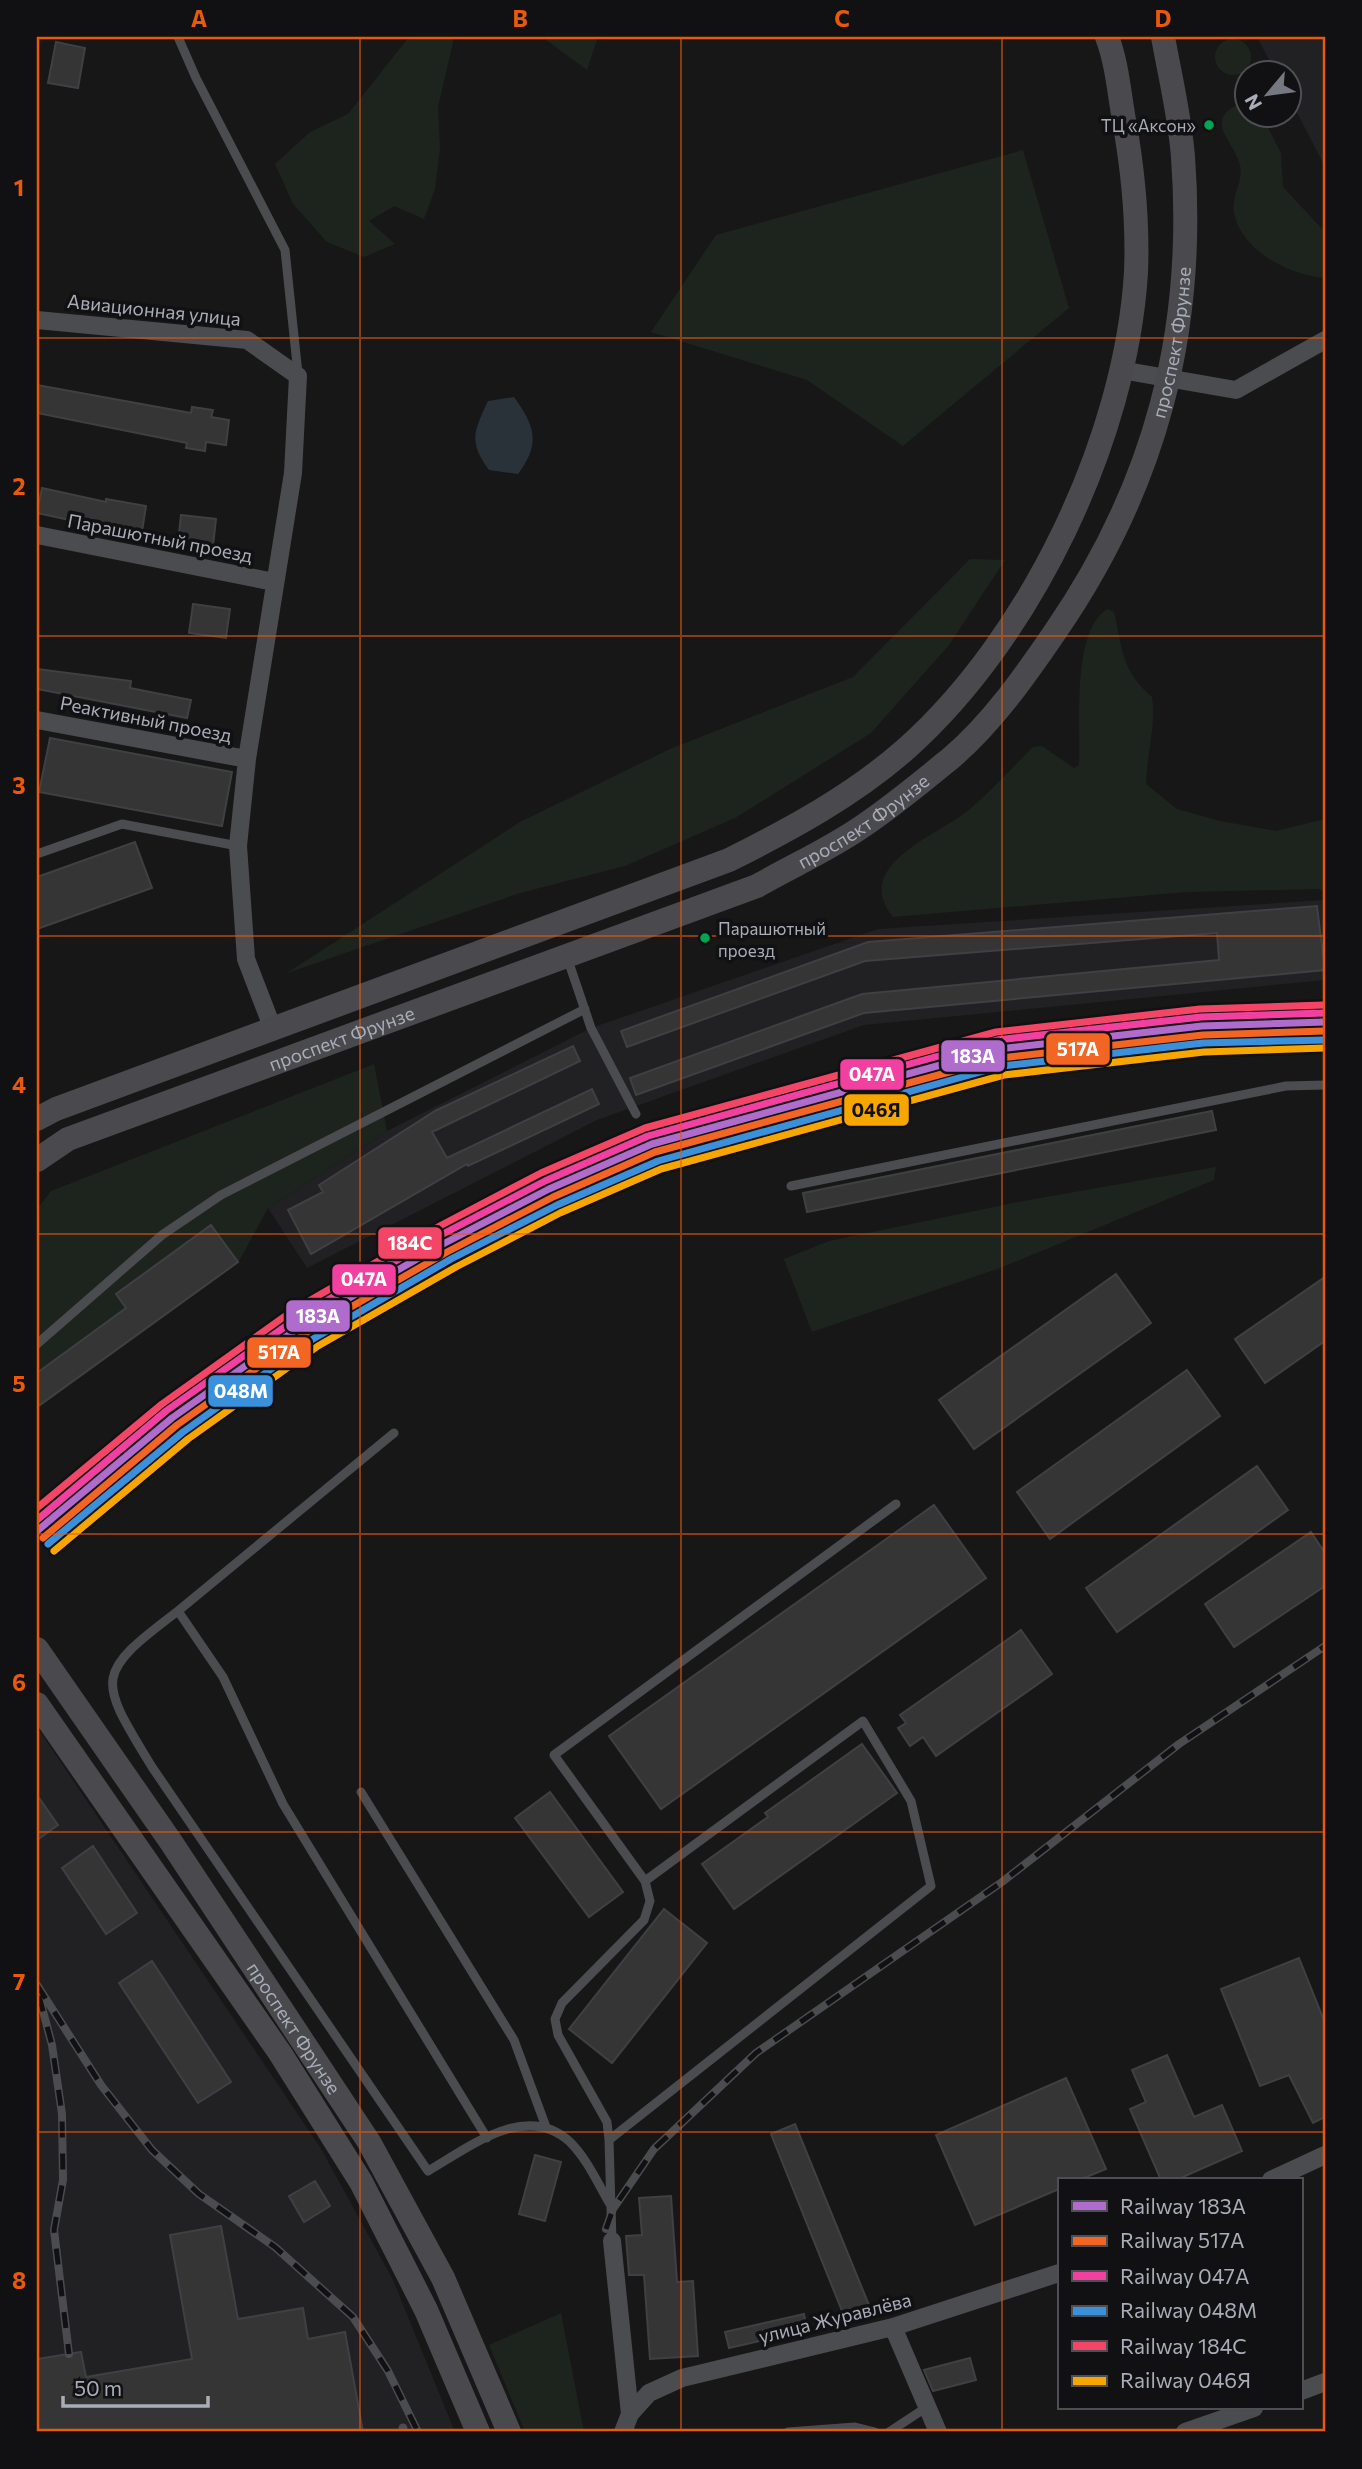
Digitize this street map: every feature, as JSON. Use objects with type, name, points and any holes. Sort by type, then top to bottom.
[{"type":"main road","name":"проспект Фрунзе","points":[[37,1119],[56,1109],[729,860],[807,821],[906,748],[981,670],[1047,568],[1097,453],[1121,370],[1136,273],[1134,176],[1107,37]]},
{"type":"main road","name":"проспект Фрунзе","points":[[37,1160],[68,1139],[757,886],[863,827],[953,756],[1017,688],[1074,605],[1122,515],[1155,434],[1171,377],[1181,306],[1185,214],[1183,154],[1163,37]]},
{"type":"main road","name":"проспект Фрунзе","points":[[37,1649],[171,1842],[369,2142],[443,2278],[509,2432]]},
{"type":"main road","name":"проспект Фрунзе","points":[[37,1704],[280,2053],[361,2182],[426,2310],[478,2432]]},
{"type":"street","name":"Авиационная улица","points":[[37,320],[247,340],[298,376]]},
{"type":"street","points":[[1121,370],[1236,390],[1325,340]]},
{"type":"street","points":[[273,1029],[246,959],[238,846],[247,759],[293,473],[298,376]]},
{"type":"street","name":"Парашютный проезд","points":[[37,535],[274,582]]},
{"type":"street","name":"Реактивный проезд","points":[[37,719],[247,759]]},
{"type":"street","points":[[1276,2178],[1325,2155]]},
{"type":"street","points":[[612,2241],[630,2414],[623,2432]]},
{"type":"street","name":"улица Журавлёва","points":[[630,2414],[649,2393],[682,2378],[893,2327],[1058,2273]]},
{"type":"street","points":[[893,2327],[938,2432]]},
{"type":"street","points":[[1302,2391],[1325,2382]]},
{"type":"street","points":[[1185,2432],[1248,2410]]},
{"type":"lane","points":[[178,37],[196,78],[285,250],[298,376]]},
{"type":"lane","points":[[37,854],[122,824],[238,846]]},
{"type":"lane","points":[[566,956],[585,1009],[636,1114]]},
{"type":"lane","points":[[37,1344],[162,1235],[220,1195],[585,1009]]},
{"type":"lane","points":[[791,1186],[1286,1086],[1325,1085]]},
{"type":"lane","points":[[394,1433],[178,1611],[128,1648],[116,1666],[112,1688],[121,1715],[152,1767],[428,2171],[487,2138],[516,2126],[546,2127],[568,2141],[585,2161],[611,2207]]},
{"type":"lane","points":[[612,2241],[607,2122],[558,2035],[555,2019],[562,2003],[644,1920],[650,1900],[645,1881],[554,1755],[896,1504]]},
{"type":"lane","points":[[178,1611],[223,1677],[283,1804],[487,2138]]},
{"type":"lane","points":[[609,2140],[931,1886],[911,1801],[863,1721],[645,1881]]},
{"type":"lane","points":[[360,1792],[514,2040],[546,2127]]},
{"type":"lane","points":[[889,2432],[927,2407]]},
{"type":"lane","points":[[789,2432],[855,2427],[875,2432]]},
{"type":"shaded area","points":[[409,37],[454,38],[438,107],[440,148],[435,189],[424,219],[394,206],[369,221],[395,244],[364,257],[327,242],[293,204],[275,164],[310,132],[348,114]]},
{"type":"shaded area","points":[[542,37],[598,37],[587,70]]},
{"type":"shaded area","points":[[1257,37],[1325,37],[1325,167],[1302,122],[1302,60],[1269,60]]},
{"type":"shaded area","points":[[1226,40],[1240,40],[1250,50],[1251,60],[1232,60],[1232,75],[1220,70],[1216,64],[1216,50]]},
{"type":"shaded area","points":[[1232,108],[1232,130],[1269,130],[1281,153],[1283,187],[1325,232],[1325,278],[1297,272],[1269,259],[1257,250],[1239,227],[1234,213],[1234,200],[1241,171],[1222,123]]},
{"type":"shaded area","points":[[1023,150],[1069,308],[903,446],[807,380],[651,332],[716,235]]},
{"type":"shaded area","points":[[514,397],[531,426],[533,435],[530,453],[518,474],[489,470],[476,444],[479,420],[488,401]]},
{"type":"shaded area","points":[[970,559],[1005,560],[949,645],[871,733],[735,818],[625,866],[520,893],[287,973],[520,822],[670,749],[853,677]]},
{"type":"shaded area","points":[[1108,609],[1114,612],[1125,659],[1134,678],[1152,697],[1153,719],[1146,784],[1177,809],[1220,821],[1276,831],[1325,819],[1325,893],[1320,889],[1187,892],[893,917],[883,898],[883,881],[891,866],[905,852],[970,809],[1033,747],[1042,746],[1074,768],[1079,765],[1079,704],[1083,657],[1088,636],[1096,620]]},
{"type":"shaded area","points":[[1325,900],[1325,980],[864,1025],[597,1120],[307,1268],[268,1208],[387,1131],[591,1028],[878,929]]},
{"type":"shaded area","points":[[374,1064],[387,1131],[268,1208],[238,1263],[37,1409],[37,1209],[51,1191]]},
{"type":"shaded area","points":[[1216,1167],[1214,1180],[1000,1268],[812,1332],[784,1259],[829,1241],[1018,1202]]},
{"type":"shaded area","points":[[37,1727],[320,2147],[393,2280],[455,2432],[37,2432]]},
{"type":"shaded area","points":[[561,2313],[584,2432],[525,2432],[489,2345]]},
{"type":"building","points":[[56,42],[85,48],[78,88],[48,83]]},
{"type":"building","points":[[37,385],[191,413],[192,407],[213,410],[211,417],[229,420],[226,445],[206,442],[205,451],[186,448],[187,443],[37,413]]},
{"type":"building","points":[[42,488],[106,502],[106,499],[146,506],[141,538],[101,531],[102,527],[37,513]]},
{"type":"building","points":[[181,515],[216,519],[213,546],[178,542]]},
{"type":"building","points":[[193,604],[230,609],[226,638],[189,633]]},
{"type":"building","points":[[37,669],[131,681],[130,688],[191,700],[187,718],[37,689]]},
{"type":"building","points":[[50,738],[232,772],[222,826],[39,792]]},
{"type":"building","points":[[135,842],[152,888],[37,929],[37,877]]},
{"type":"building","points":[[1317,906],[1325,970],[864,1013],[636,1095],[630,1078],[862,994],[1219,960],[1217,933],[865,961],[627,1047],[621,1031],[868,942]]},
{"type":"building","points":[[573,1046],[580,1061],[432,1132],[447,1158],[592,1089],[599,1104],[468,1166],[467,1164],[311,1254],[288,1210],[323,1192],[319,1185],[435,1111]]},
{"type":"building","points":[[1212,1111],[1216,1130],[807,1212],[803,1193]]},
{"type":"building","points":[[211,1225],[238,1262],[37,1407],[37,1373],[126,1308],[116,1294]]},
{"type":"building","points":[[1116,1274],[1151,1323],[974,1449],[939,1400]]},
{"type":"building","points":[[1325,1277],[1325,1341],[1265,1383],[1235,1339]]},
{"type":"building","points":[[1187,1370],[1220,1416],[1050,1539],[1017,1492]]},
{"type":"building","points":[[1257,1466],[1288,1510],[1117,1632],[1086,1588]]},
{"type":"building","points":[[934,1505],[986,1578],[661,1809],[609,1736]]},
{"type":"building","points":[[1311,1532],[1325,1553],[1325,1586],[1234,1647],[1205,1604]]},
{"type":"building","points":[[1021,1630],[1052,1674],[936,1756],[923,1737],[910,1746],[898,1728],[906,1723],[900,1715]]},
{"type":"building","points":[[862,1744],[897,1793],[734,1909],[702,1864],[768,1817],[765,1813]]},
{"type":"building","points":[[550,1792],[623,1892],[589,1917],[515,1818]]},
{"type":"building","points":[[37,1795],[58,1825],[37,1840]]},
{"type":"building","points":[[93,1846],[137,1913],[106,1934],[62,1868]]},
{"type":"building","points":[[664,1909],[707,1943],[612,2063],[569,2029]]},
{"type":"building","points":[[1299,1958],[1325,2023],[1325,2117],[1313,2123],[1289,2075],[1260,2086],[1221,1989]]},
{"type":"building","points":[[152,1961],[231,2082],[198,2103],[119,1983]]},
{"type":"building","points":[[1167,2055],[1194,2117],[1222,2105],[1242,2151],[1181,2178],[1160,2178],[1130,2109],[1146,2102],[1132,2070]]},
{"type":"building","points":[[1066,2078],[1106,2169],[1084,2178],[1058,2178],[1058,2189],[975,2225],[936,2135]]},
{"type":"building","points":[[795,2124],[871,2310],[846,2321],[771,2134]]},
{"type":"building","points":[[535,2155],[561,2162],[545,2221],[519,2214]]},
{"type":"building","points":[[315,2181],[330,2206],[304,2222],[289,2196]]},
{"type":"building","points":[[671,2196],[677,2282],[693,2281],[698,2356],[650,2359],[644,2275],[629,2275],[626,2236],[642,2235],[639,2198]]},
{"type":"building","points":[[221,2226],[238,2319],[303,2308],[308,2339],[345,2332],[363,2432],[37,2432],[37,2359],[81,2352],[86,2377],[192,2359],[170,2235]]},
{"type":"building","points":[[804,2314],[807,2330],[729,2348],[725,2332]]},
{"type":"building","points":[[970,2358],[976,2380],[933,2391],[924,2370]]},
{"type":"railway","points":[[606,2229],[613,2209],[654,2149],[756,2053],[1002,1882],[1179,1744],[1325,1646]]},
{"type":"railway","points":[[37,1985],[101,2085],[152,2150],[199,2194],[275,2247],[353,2317],[388,2371],[418,2432]]},
{"type":"railway","points":[[39,1996],[52,2045],[62,2114],[63,2180],[54,2230],[69,2354]]},
{"type":"rail line","name":"184С","points":[[37,1508],[162,1404],[295,1309],[434,1229],[541,1173],[645,1128],[996,1032],[1200,1009],[1324,1005]]},
{"type":"rail line","name":"047А","points":[[37,1520],[166,1411],[300,1316],[439,1236],[545,1181],[648,1136],[997,1040],[1201,1017],[1325,1013]]},
{"type":"rail line","name":"183А","points":[[37,1531],[172,1418],[304,1324],[443,1244],[549,1189],[652,1144],[999,1049],[1202,1026],[1325,1022]]},
{"type":"rail line","name":"517А","points":[[43,1538],[177,1425],[309,1331],[447,1252],[553,1197],[655,1152],[1001,1058],[1203,1035],[1325,1031]]},
{"type":"rail line","name":"048М","points":[[48,1544],[183,1432],[313,1339],[451,1259],[557,1205],[658,1161],[1002,1066],[1203,1043],[1325,1040]]},
{"type":"rail line","name":"046Я","points":[[54,1551],[188,1439],[318,1346],[456,1267],[560,1213],[661,1169],[1004,1075],[1204,1052],[1325,1048]]},
{"type":"place","name":"ТЦ «Аксон»","points":[[1209,125]]},
{"type":"place","name":"Парашютный проезд","points":[[705,938]]}]
